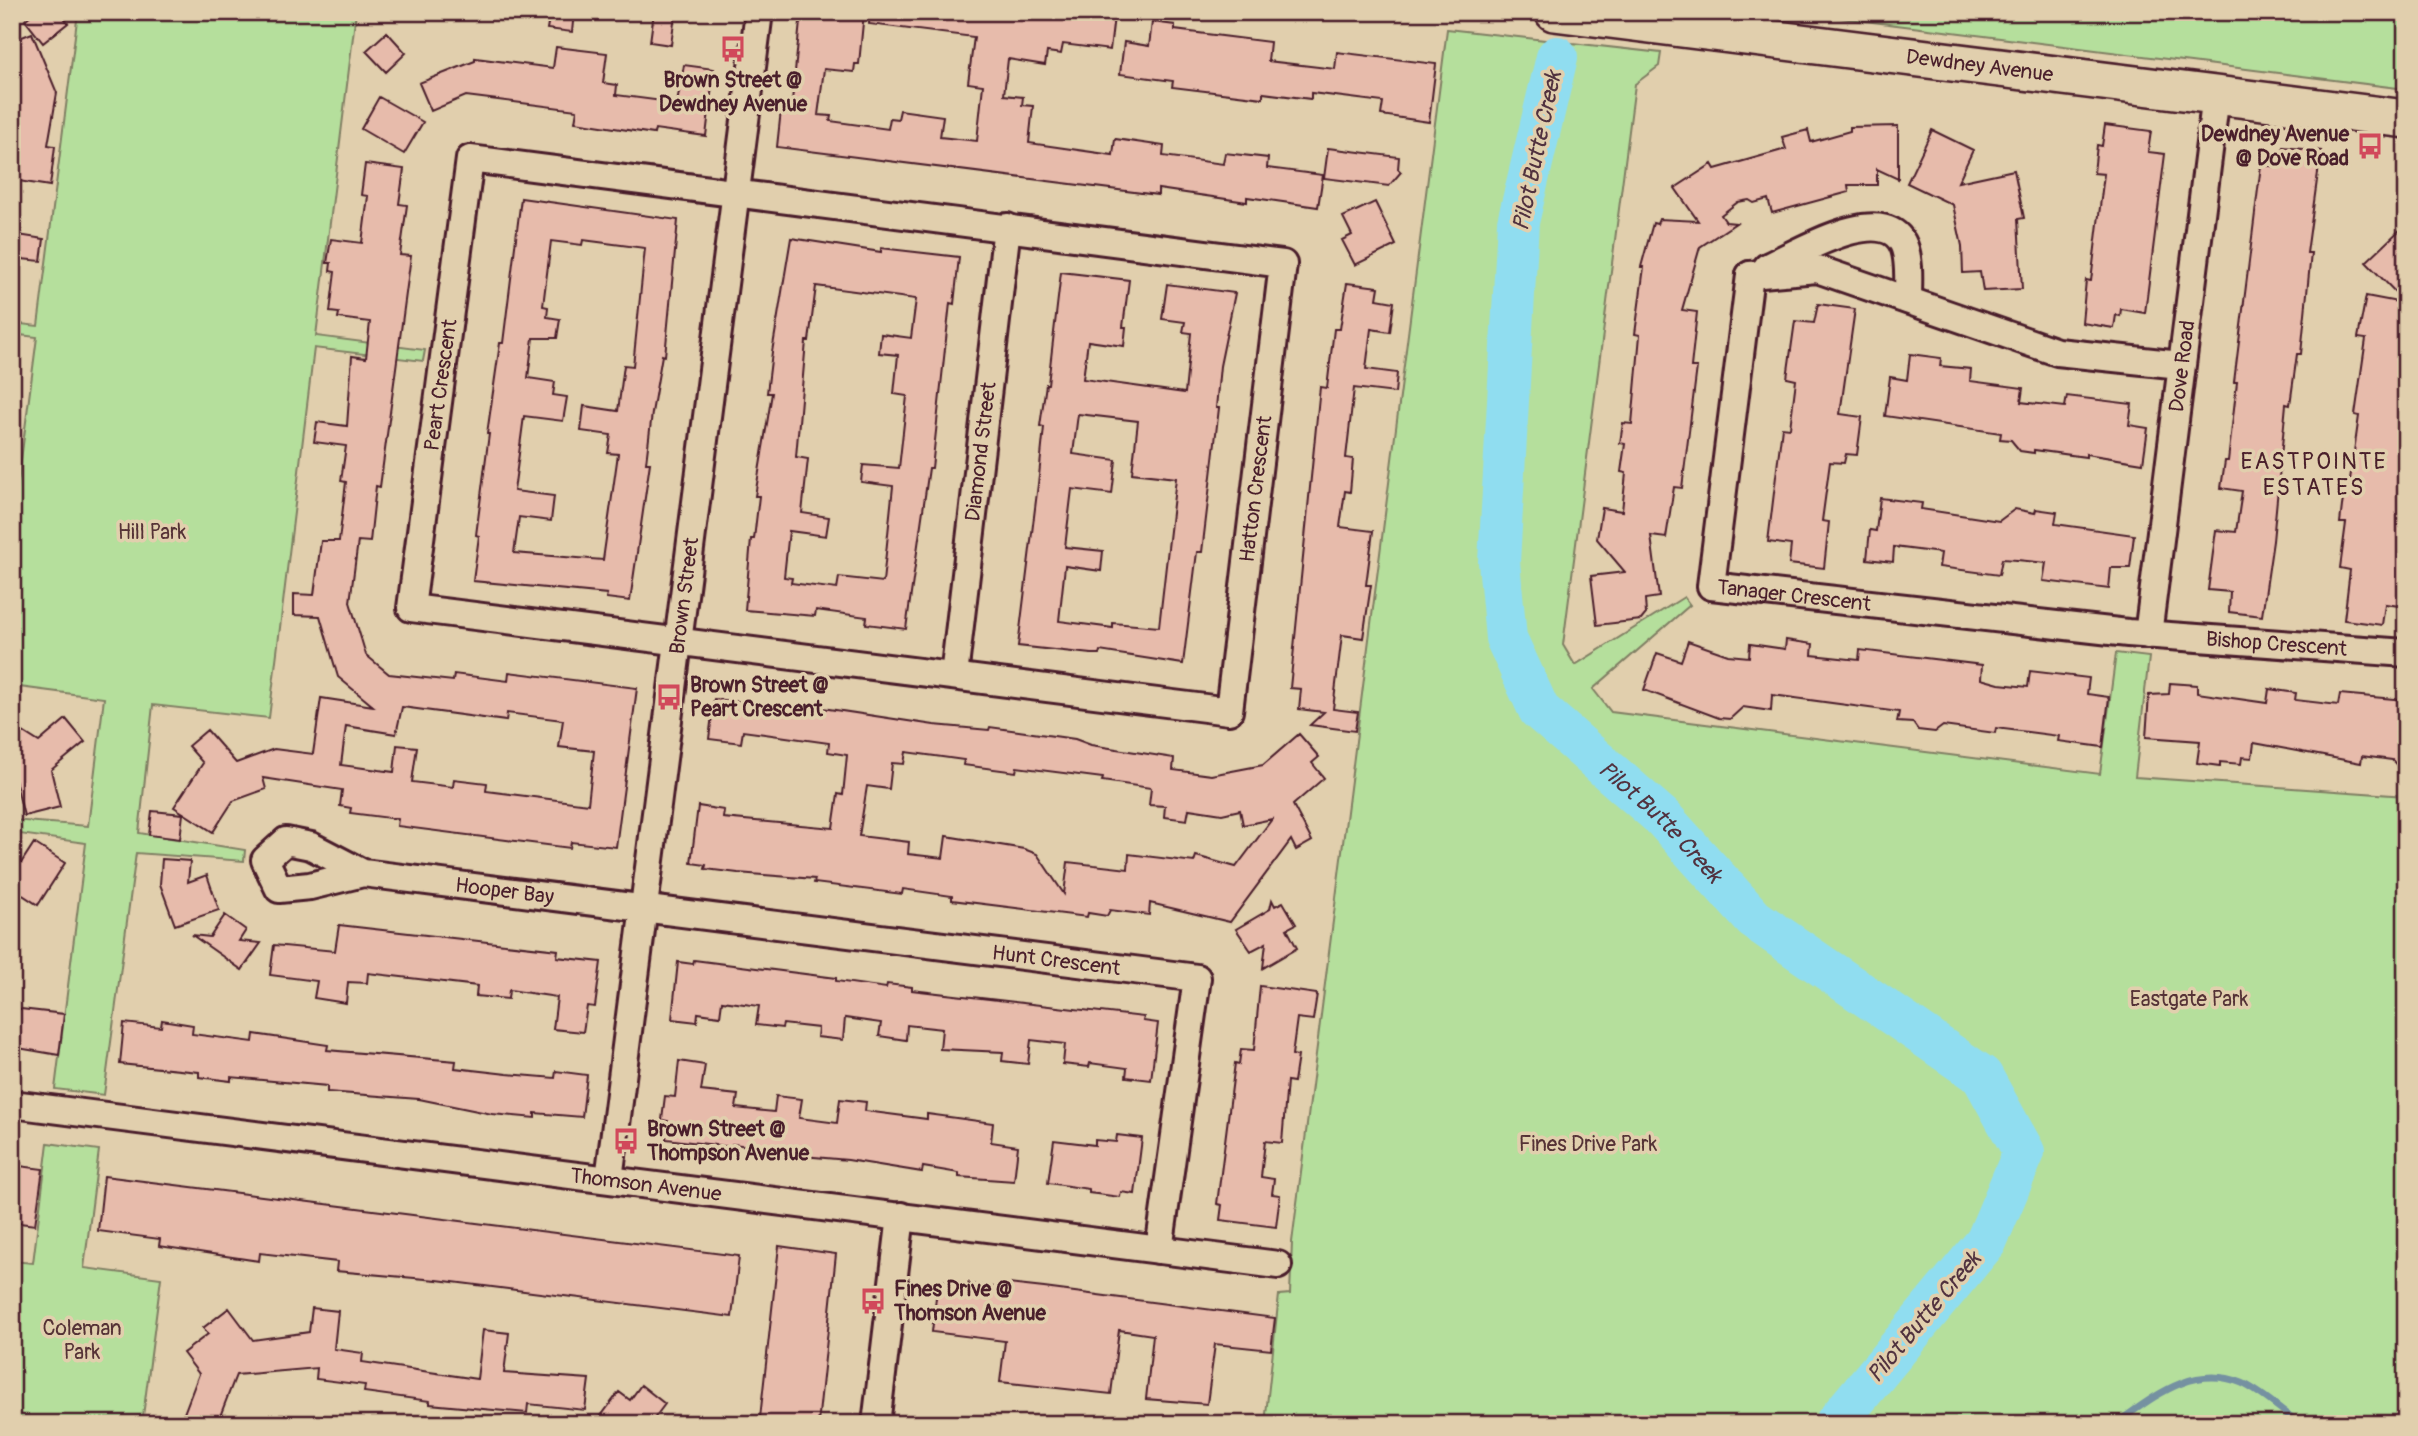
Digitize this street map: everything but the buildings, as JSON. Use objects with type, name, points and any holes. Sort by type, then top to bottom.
[{"type":"street","name":"Brown Street","points":[[609,1179],[760,12]]},
{"type":"street","name":"Dewdney Avenue","points":[[1554,12],[2406,119]]},
{"type":"street","name":"Dove Road","points":[[2148,635],[2216,95]]},
{"type":"street","name":"Peart Crescent","points":[[679,643],[411,608],[470,159],[736,193]]},
{"type":"street","name":"Hatton Crescent","points":[[679,643],[1229,711],[1283,264],[736,193]]},
{"type":"street","name":"Diamond Street","points":[[954,676],[1007,227]]},
{"type":"street","points":[[1749,275],[1847,230],[1881,227],[1894,231],[1905,246],[1908,300]]},
{"type":"street","points":[[1749,275],[1817,270],[2057,352],[2181,365]]},
{"type":"street","name":"Tanager Crescent","points":[[1749,275],[1711,586],[2148,635]]},
{"type":"street","name":"Bishop Crescent","points":[[2148,635],[2406,653]]},
{"type":"street","name":"Hooper Bay","points":[[363,873],[644,911]]},
{"type":"street","name":"Hunt Crescent","points":[[644,911],[1198,978],[1158,1250]]},
{"type":"street","name":"Thomson Avenue","points":[[12,1104],[1278,1265]]},
{"type":"street","points":[[876,1424],[901,1216]]},
{"type":"green space","name":"Hill Park","points":[[78,12],[356,12],[316,336],[425,350],[423,361],[314,348],[269,718],[153,705],[139,833],[245,850],[244,861],[136,853],[104,1095],[55,1089],[86,843],[12,833],[12,820],[88,826],[104,698],[12,686],[12,529],[37,337],[12,334],[12,323],[38,326]]},
{"type":"green space","points":[[1793,12],[2406,12],[2406,89]]},
{"type":"green space","points":[[1447,29],[1661,53],[1659,66],[1635,84],[1563,645],[1575,665],[1684,597],[1690,605],[1593,689],[1611,712],[2100,774],[2116,653],[2149,657],[2135,777],[2406,796],[2406,1424],[1270,1424],[1266,1414],[1279,1295],[1290,1294],[1292,1242]]},
{"type":"green space","name":"Coleman Park","points":[[48,1143],[99,1150],[84,1268],[161,1278],[142,1424],[12,1424],[12,1261],[33,1263]]},
{"type":"waterway","name":"Pilot Butte Creek","points":[[1557,57],[1518,222],[1499,562],[1506,638],[1539,710],[1663,818],[1754,919],[1982,1076],[2024,1152],[1986,1242],[1835,1424]]},
{"type":"waterway","points":[[1553,722],[1556,706]]},
{"type":"waterway","points":[[2115,1424],[2159,1394],[2191,1380],[2207,1377],[2242,1383],[2300,1424]]},
{"type":"waterway","points":[[1850,1406],[1880,1424]]},
{"type":"place","name":"Brown Street @ Dewdney Avenue","points":[[733,49]]},
{"type":"place","name":"Dewdney Avenue @ Dove Road","points":[[2370,146]]},
{"type":"place","name":"Brown Street @ Peart Crescent","points":[[669,697]]},
{"type":"place","name":"Brown Street @ Thompson Avenue","points":[[626,1141]]},
{"type":"place","name":"Fines Drive @ Thomson Avenue","points":[[873,1301]]},
{"type":"district","name":"EASTPOINTE ESTATES","points":[[2314,474]]},
{"type":"park label","name":"Eastgate Park","points":[[2189,999]]},
{"type":"park label","name":"Fines Drive Park","points":[[1588,1144]]}]
